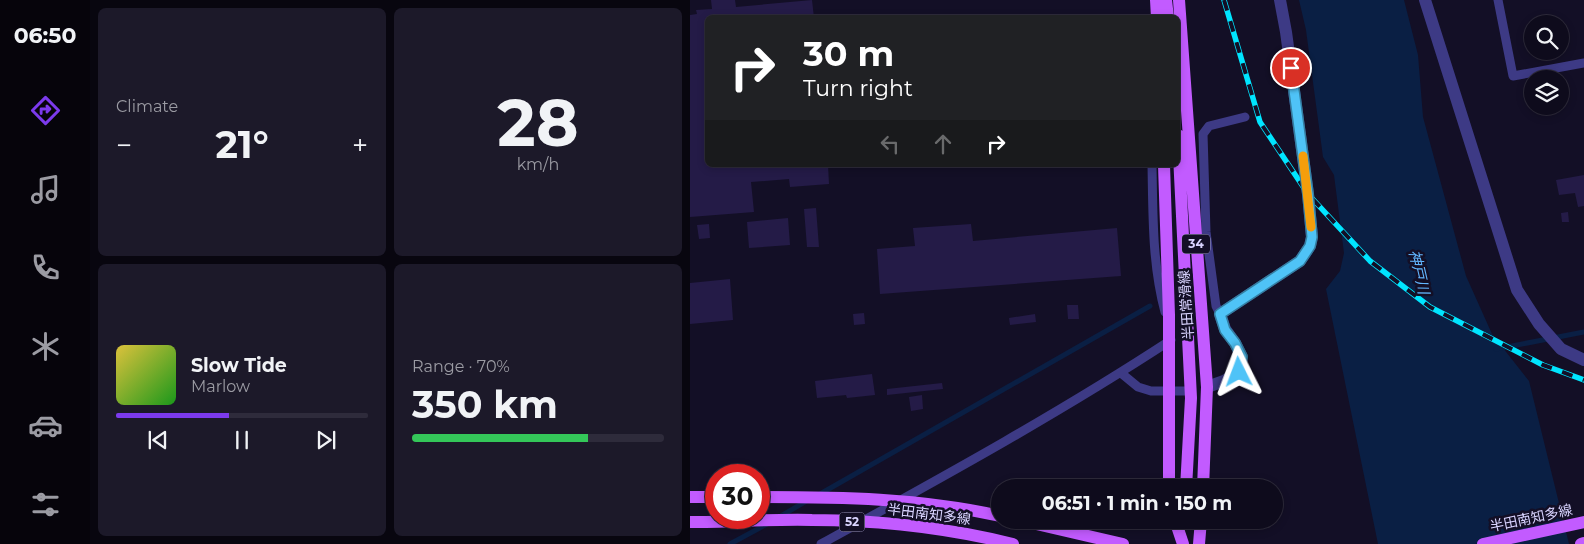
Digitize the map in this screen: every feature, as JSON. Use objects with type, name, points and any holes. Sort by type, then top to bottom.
[{"type":"main road","points":[[1156,0],[1157,15]]},
{"type":"main road","points":[[1166,0],[1168,15]]},
{"type":"main road","name":"半田常滑線","points":[[1179,0],[1207,386],[1203,479]]},
{"type":"main road","name":"34","points":[[1164,167],[1169,315],[1169,479]]},
{"type":"main road","name":"半田常滑線","points":[[1180,167],[1190,391],[1186,479]]},
{"type":"main road","points":[[690,498],[705,497]]},
{"type":"main road","name":"半田南知多線","points":[[770,497],[851,497],[960,507],[991,514]]},
{"type":"main road","name":"半田南知多線","points":[[690,522],[814,520],[886,524],[973,534],[1013,544]]},
{"type":"main road","name":"半田南知多線","points":[[1483,544],[1584,522]]},
{"type":"main road","points":[[1058,529],[1123,544]]},
{"type":"main road","points":[[1178,529],[1183,544]]},
{"type":"main road","points":[[1183,544],[1184,529]]},
{"type":"main road","points":[[1198,544],[1200,529]]},
{"type":"street","points":[[1207,386],[1224,381],[1239,372],[1242,357],[1235,343],[1225,330],[1220,314],[1300,261],[1310,246],[1312,237],[1308,194],[1280,0]]},
{"type":"street","points":[[1425,0],[1517,290],[1539,324],[1561,349],[1584,360]]},
{"type":"lane","points":[[1498,0],[1513,76],[1584,63]]},
{"type":"lane","points":[[1220,314],[1216,306],[1206,232],[1203,134],[1209,126],[1245,117]]},
{"type":"lane","points":[[821,544],[948,474],[1121,372],[1173,339],[1158,287],[1155,260],[1152,167]]},
{"type":"lane","points":[[1121,372],[1138,388],[1151,391],[1190,391]]},
{"type":"water","name":"神戸川","points":[[1299,0],[1404,0],[1418,55],[1423,117],[1466,276],[1492,334],[1529,381],[1569,544],[1378,544],[1326,289],[1340,271],[1344,253],[1334,175],[1323,157],[1306,30]]},
{"type":"building","points":[[711,0],[735,0],[736,7],[812,0],[814,15],[705,15],[705,167],[828,167],[829,184],[790,187],[789,179],[751,182],[754,212],[690,217],[690,15],[697,14],[696,10],[712,9]]},
{"type":"building","points":[[1584,175],[1584,206],[1578,207],[1575,193],[1559,195],[1556,180]]},
{"type":"building","points":[[816,208],[819,247],[807,247],[804,209]]},
{"type":"building","points":[[1568,212],[1569,222],[1562,222],[1561,213]]},
{"type":"building","points":[[788,218],[790,245],[749,248],[747,222]]},
{"type":"building","points":[[709,224],[710,238],[699,239],[697,225]]},
{"type":"building","points":[[971,224],[973,241],[1117,228],[1121,276],[880,294],[877,249],[915,246],[913,228]]},
{"type":"building","points":[[730,279],[733,320],[690,324],[690,283]]},
{"type":"building","points":[[1067,305],[1078,305],[1079,319],[1068,319]]},
{"type":"building","points":[[864,313],[865,324],[854,325],[853,314]]},
{"type":"building","points":[[1035,314],[1036,322],[1010,325],[1009,318]]},
{"type":"building","points":[[872,374],[875,395],[847,398],[846,395],[817,398],[815,381]]},
{"type":"building","points":[[942,383],[943,389],[887,395],[887,389]]},
{"type":"building","points":[[922,395],[923,409],[911,411],[909,397]]},
{"type":"waterway","points":[[820,494],[1150,306]]},
{"type":"waterway","points":[[1496,349],[1584,332]]},
{"type":"waterway","points":[[781,516],[808,500]]},
{"type":"waterway","points":[[730,544],[758,529]]},
{"type":"railway","points":[[1224,0],[1260,122],[1308,194],[1370,261],[1430,307],[1543,365],[1584,380]]},
{"type":"slow traffic","points":[[1303,156],[1311,227]]},
{"type":"route","points":[[1239,372],[1242,357],[1235,343],[1225,330],[1220,314],[1300,261],[1306,254],[1312,237],[1291,68]]}]
